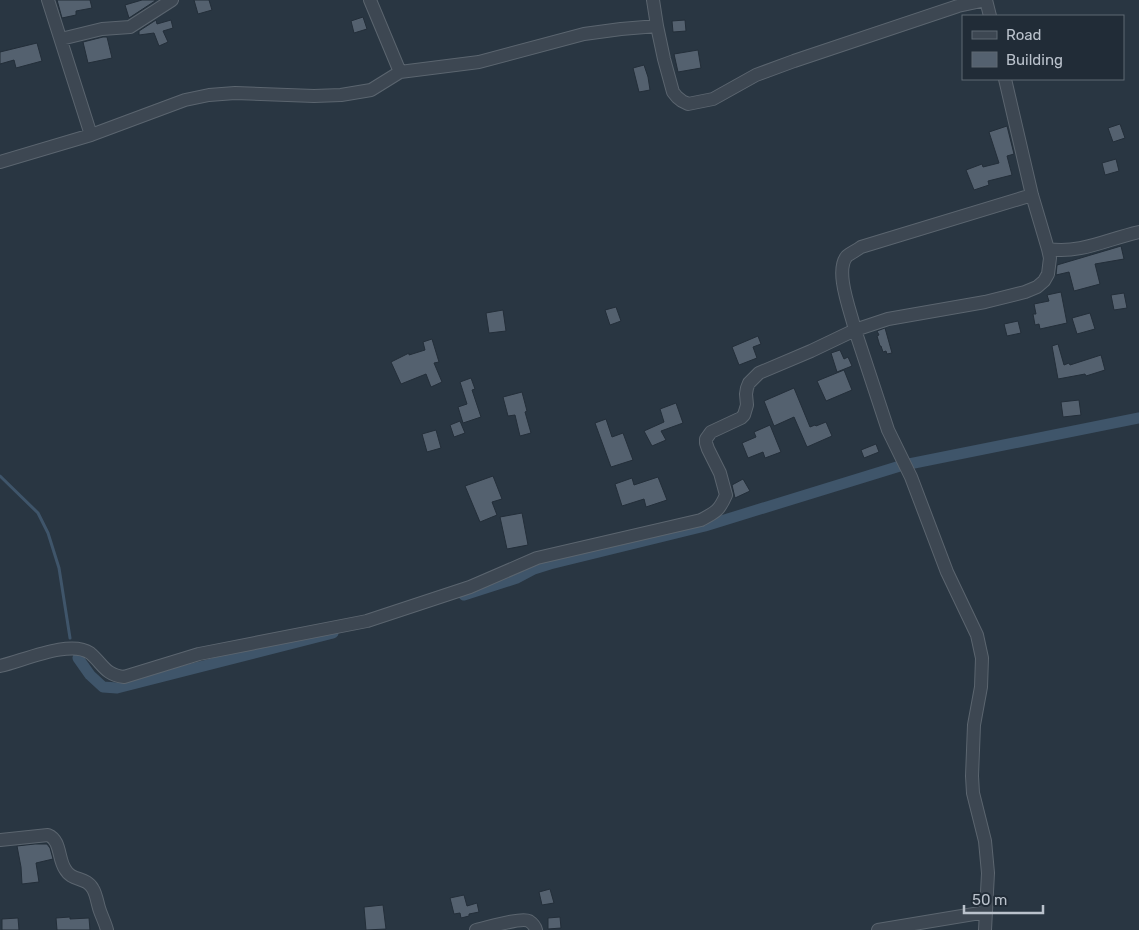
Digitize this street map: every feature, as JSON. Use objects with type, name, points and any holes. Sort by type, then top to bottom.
[{"type":"street","points":[[48,0],[91,135]]},
{"type":"street","points":[[61,39],[102,29],[130,27],[172,0]]},
{"type":"street","points":[[370,0],[400,72]]},
{"type":"street","points":[[653,0],[664,59],[673,92],[688,104],[713,99],[756,76],[794,61],[958,3],[986,0],[990,15]]},
{"type":"street","points":[[0,162],[91,135],[185,100],[201,96],[235,93],[314,96],[341,95],[371,90],[400,72],[479,62],[584,34],[657,26]]},
{"type":"street","points":[[0,666],[55,650],[72,648],[82,649],[91,654],[108,672],[124,677],[199,654],[367,621],[470,587],[537,558],[701,520],[717,511],[726,496],[720,473],[708,449],[706,439],[711,432],[744,415],[747,405],[747,388],[749,383],[759,373],[812,351],[855,330],[888,319],[985,302],[1025,292],[1037,287],[1044,281],[1048,274],[1050,258],[1032,195],[1005,80]]},
{"type":"street","points":[[984,930],[988,873],[985,842],[973,793],[972,776],[974,725],[981,687],[982,658],[977,635],[947,572],[911,477],[888,430],[855,330],[842,276],[843,264],[847,256],[861,247],[1032,195]]},
{"type":"street","points":[[1048,249],[1061,251],[1084,248],[1139,232]]},
{"type":"street","points":[[0,840],[48,835],[52,837],[56,842],[63,867],[68,874],[71,877],[89,883],[95,892],[99,911],[107,930]]},
{"type":"street","points":[[878,930],[986,912]]},
{"type":"street","points":[[476,930],[525,920],[530,921],[536,930]]},
{"type":"building","points":[[57,0],[90,0],[92,8],[76,11],[76,15],[62,18]]},
{"type":"building","points":[[142,0],[155,1],[129,18],[125,5]]},
{"type":"building","points":[[194,0],[209,0],[212,10],[198,14]]},
{"type":"building","points":[[363,17],[367,29],[354,33],[351,21]]},
{"type":"building","points":[[156,20],[157,24],[171,20],[173,28],[163,31],[168,42],[159,46],[154,33],[139,35],[139,31]]},
{"type":"building","points":[[685,20],[686,31],[673,32],[672,21]]},
{"type":"building","points":[[107,37],[112,58],[88,63],[83,42]]},
{"type":"building","points":[[37,43],[42,61],[16,68],[14,60],[0,64],[0,52]]},
{"type":"building","points":[[698,50],[701,68],[678,72],[674,54]]},
{"type":"building","points":[[644,65],[650,90],[639,92],[633,68]]},
{"type":"building","points":[[1120,124],[1125,138],[1113,142],[1108,128]]},
{"type":"building","points":[[1007,126],[1014,154],[1007,156],[1012,175],[988,181],[989,185],[974,190],[966,170],[982,164],[983,167],[999,163],[989,132]]},
{"type":"building","points":[[1116,159],[1119,171],[1105,175],[1102,163]]},
{"type":"building","points":[[1121,246],[1124,259],[1095,264],[1100,284],[1074,291],[1069,272],[1056,275],[1057,265]]},
{"type":"building","points":[[1061,292],[1067,323],[1040,329],[1039,324],[1035,325],[1033,314],[1036,314],[1034,304],[1049,301],[1047,295]]},
{"type":"building","points":[[1124,293],[1127,308],[1114,310],[1111,295]]},
{"type":"building","points":[[616,307],[621,321],[610,325],[605,310]]},
{"type":"building","points":[[503,310],[506,331],[489,333],[486,313]]},
{"type":"building","points":[[1090,313],[1095,329],[1077,334],[1072,318]]},
{"type":"building","points":[[1018,321],[1021,333],[1007,336],[1004,324]]},
{"type":"building","points":[[885,328],[892,353],[887,354],[886,351],[883,352],[877,336],[879,335],[877,331]]},
{"type":"building","points":[[758,336],[761,344],[753,347],[757,358],[739,365],[732,347]]},
{"type":"building","points":[[432,339],[439,362],[434,363],[442,382],[431,387],[426,374],[401,384],[391,362],[409,353],[409,355],[425,350],[423,342]]},
{"type":"building","points":[[1058,344],[1064,365],[1069,363],[1070,365],[1101,355],[1105,370],[1086,376],[1085,374],[1058,379],[1052,346]]},
{"type":"building","points":[[840,350],[844,359],[848,357],[852,366],[837,372],[831,353]]},
{"type":"building","points":[[844,370],[852,390],[826,401],[817,381]]},
{"type":"building","points":[[471,378],[475,389],[472,390],[481,417],[463,423],[458,407],[467,404],[460,382]]},
{"type":"building","points":[[794,388],[810,427],[826,422],[832,436],[807,447],[794,417],[774,426],[764,401]]},
{"type":"building","points":[[522,392],[531,433],[520,436],[515,415],[508,416],[503,397]]},
{"type":"building","points":[[1079,400],[1081,415],[1063,417],[1061,402]]},
{"type":"building","points":[[676,403],[683,423],[661,431],[666,440],[652,446],[644,431],[664,422],[660,409]]},
{"type":"building","points":[[606,419],[612,437],[623,433],[633,460],[611,467],[595,423]]},
{"type":"building","points":[[460,421],[465,433],[454,437],[450,425]]},
{"type":"building","points":[[770,425],[781,452],[765,458],[763,452],[748,458],[742,443],[756,437],[754,432]]},
{"type":"building","points":[[436,430],[441,448],[427,452],[422,434]]},
{"type":"building","points":[[876,444],[879,452],[864,458],[861,450]]},
{"type":"building","points":[[493,476],[502,499],[492,502],[497,515],[480,522],[465,486]]},
{"type":"building","points":[[658,477],[667,500],[646,507],[644,499],[622,506],[615,484],[632,478],[634,485]]},
{"type":"building","points":[[743,479],[750,491],[735,498],[732,485]]},
{"type":"building","points":[[522,513],[528,545],[507,549],[500,517]]},
{"type":"building","points":[[47,844],[53,859],[36,863],[39,882],[22,884],[17,846]]},
{"type":"building","points":[[550,889],[554,903],[542,905],[539,892]]},
{"type":"building","points":[[464,895],[467,906],[477,903],[479,912],[461,918],[460,913],[454,914],[450,898]]},
{"type":"building","points":[[383,905],[386,929],[366,930],[364,907]]},
{"type":"building","points":[[70,917],[70,919],[89,918],[90,930],[57,930],[56,918]]},
{"type":"building","points":[[560,917],[561,928],[548,929],[548,918]]},
{"type":"building","points":[[18,918],[19,930],[2,930],[2,919]]},
{"type":"waterway","points":[[909,464],[1139,418]]},
{"type":"waterway","points":[[464,595],[517,578],[534,569],[550,564],[705,526],[900,466]]},
{"type":"waterway","points":[[0,476],[38,513],[48,533],[59,568],[70,638]]},
{"type":"waterway","points":[[78,658],[90,675],[103,687],[117,688],[333,633]]}]
